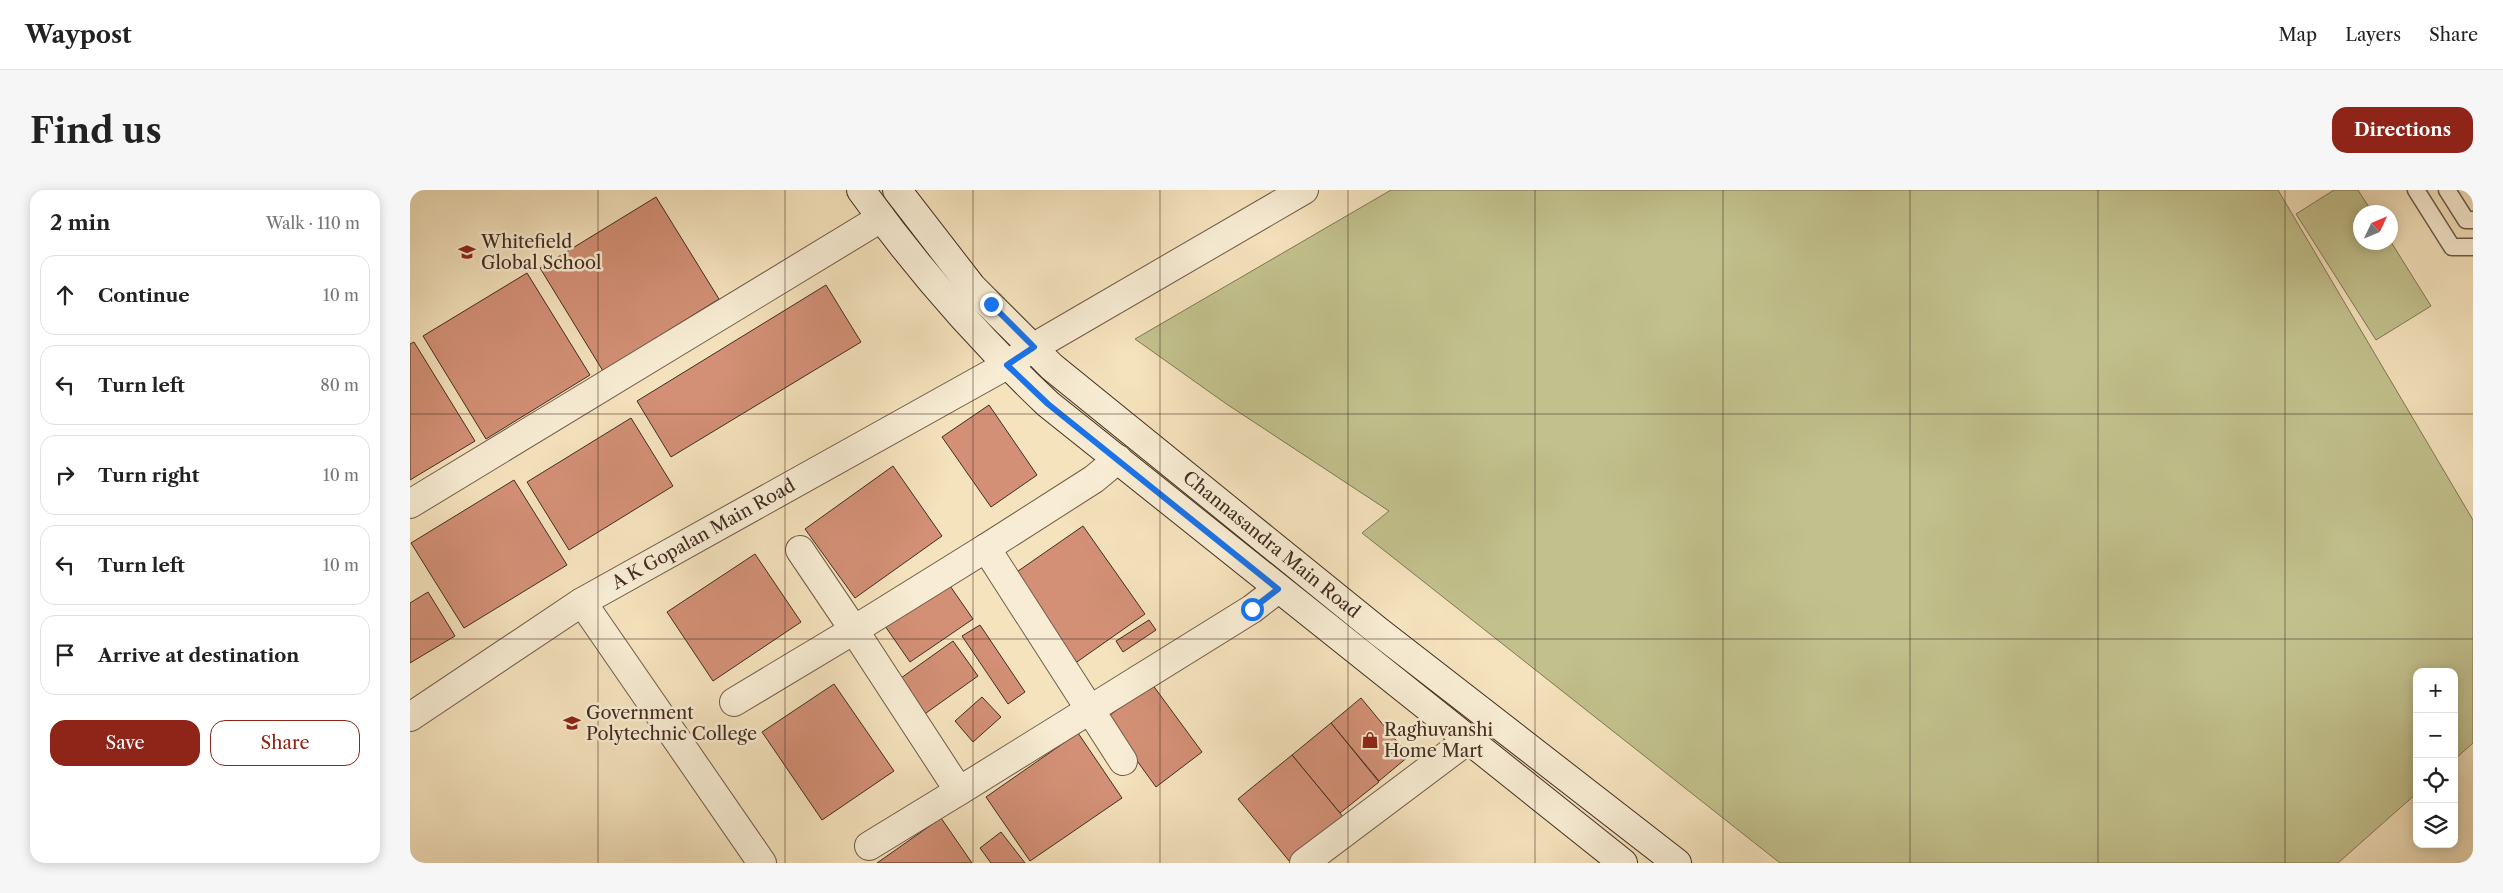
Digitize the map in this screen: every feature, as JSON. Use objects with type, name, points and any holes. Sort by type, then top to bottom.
[{"type":"street","name":"Channasandra Main Road","points":[[861,190],[881,218],[954,307],[1007,365],[1048,404],[1623,863]]},
{"type":"street","name":"Channasandra Main Road","points":[[897,190],[972,288],[1034,347],[1052,367],[1127,430],[1378,631],[1677,863]]},
{"type":"street","name":"A K Gopalan Main Road","points":[[410,717],[582,602],[1007,365],[1034,347],[1304,190]]},
{"type":"street","points":[[410,504],[881,218]]},
{"type":"street","points":[[734,702],[986,548],[1094,479],[1118,459]]},
{"type":"street","points":[[986,548],[1123,761]]},
{"type":"street","points":[[800,550],[959,791]]},
{"type":"street","points":[[869,846],[1252,609],[1278,589]]},
{"type":"street","points":[[582,602],[762,863]]},
{"type":"street","points":[[1304,863],[1469,739]]},
{"type":"lane","points":[[2416,190],[2452,246],[2473,247]]},
{"type":"lane","points":[[2447,190],[2466,220],[2473,220]]},
{"type":"shaded area","points":[[1391,190],[2278,190],[2473,520],[2473,743],[2458,756],[2458,668],[2413,668],[2413,797],[2338,863],[1780,863],[1362,533],[1389,511],[1225,403],[1135,339]]},
{"type":"shaded area","points":[[2334,190],[2358,190],[2368,205],[2353,205],[2353,250],[2396,250],[2431,306],[2376,340],[2296,214]]},
{"type":"building","points":[[656,197],[719,299],[603,371],[540,268]]},
{"type":"building","points":[[527,273],[590,375],[486,439],[423,336]]},
{"type":"building","points":[[826,285],[861,342],[671,457],[637,401]]},
{"type":"building","points":[[414,342],[475,441],[410,480],[410,344]]},
{"type":"building","points":[[989,405],[1037,475],[991,507],[942,437]]},
{"type":"building","points":[[631,418],[673,486],[569,550],[527,482]]},
{"type":"building","points":[[893,466],[942,536],[855,598],[805,529]]},
{"type":"building","points":[[514,480],[567,565],[464,628],[411,543]]},
{"type":"building","points":[[1083,526],[1145,614],[1074,664],[1011,576]]},
{"type":"building","points":[[755,554],[801,622],[713,681],[667,612]]},
{"type":"building","points":[[948,583],[973,619],[910,662],[885,626]]},
{"type":"building","points":[[428,592],[455,636],[410,663],[410,603]]},
{"type":"building","points":[[1149,620],[1156,630],[1123,652],[1116,641]]},
{"type":"building","points":[[980,625],[1025,692],[1008,704],[962,636]]},
{"type":"building","points":[[953,641],[978,676],[919,718],[894,683]]},
{"type":"building","points":[[834,684],[894,771],[822,820],[762,732]]},
{"type":"building","points":[[1152,684],[1202,752],[1156,787],[1106,718]]},
{"type":"building","points":[[982,697],[1001,717],[973,742],[955,721]]},
{"type":"building","name":"Raghuvanshi Home Mart","points":[[1361,698],[1409,756],[1379,781],[1331,723]]},
{"type":"building","points":[[1331,723],[1379,782],[1340,813],[1292,755]]},
{"type":"building","points":[[1078,733],[1122,798],[1030,861],[986,797]]},
{"type":"building","points":[[1292,755],[1344,818],[1290,862],[1238,799]]},
{"type":"building","points":[[941,818],[972,863],[877,863]]},
{"type":"building","points":[[1001,832],[1025,863],[991,863],[980,848]]},
{"type":"place","name":"Whitefield Global School","points":[[467,252]]},
{"type":"place","name":"Government Polytechnic College","points":[[572,723]]},
{"type":"place","name":"Raghuvanshi Home Mart","points":[[1370,740]]},
{"type":"route","points":[[991,304],[1034,347],[1007,365],[1048,404],[1278,589],[1252,609]]}]
